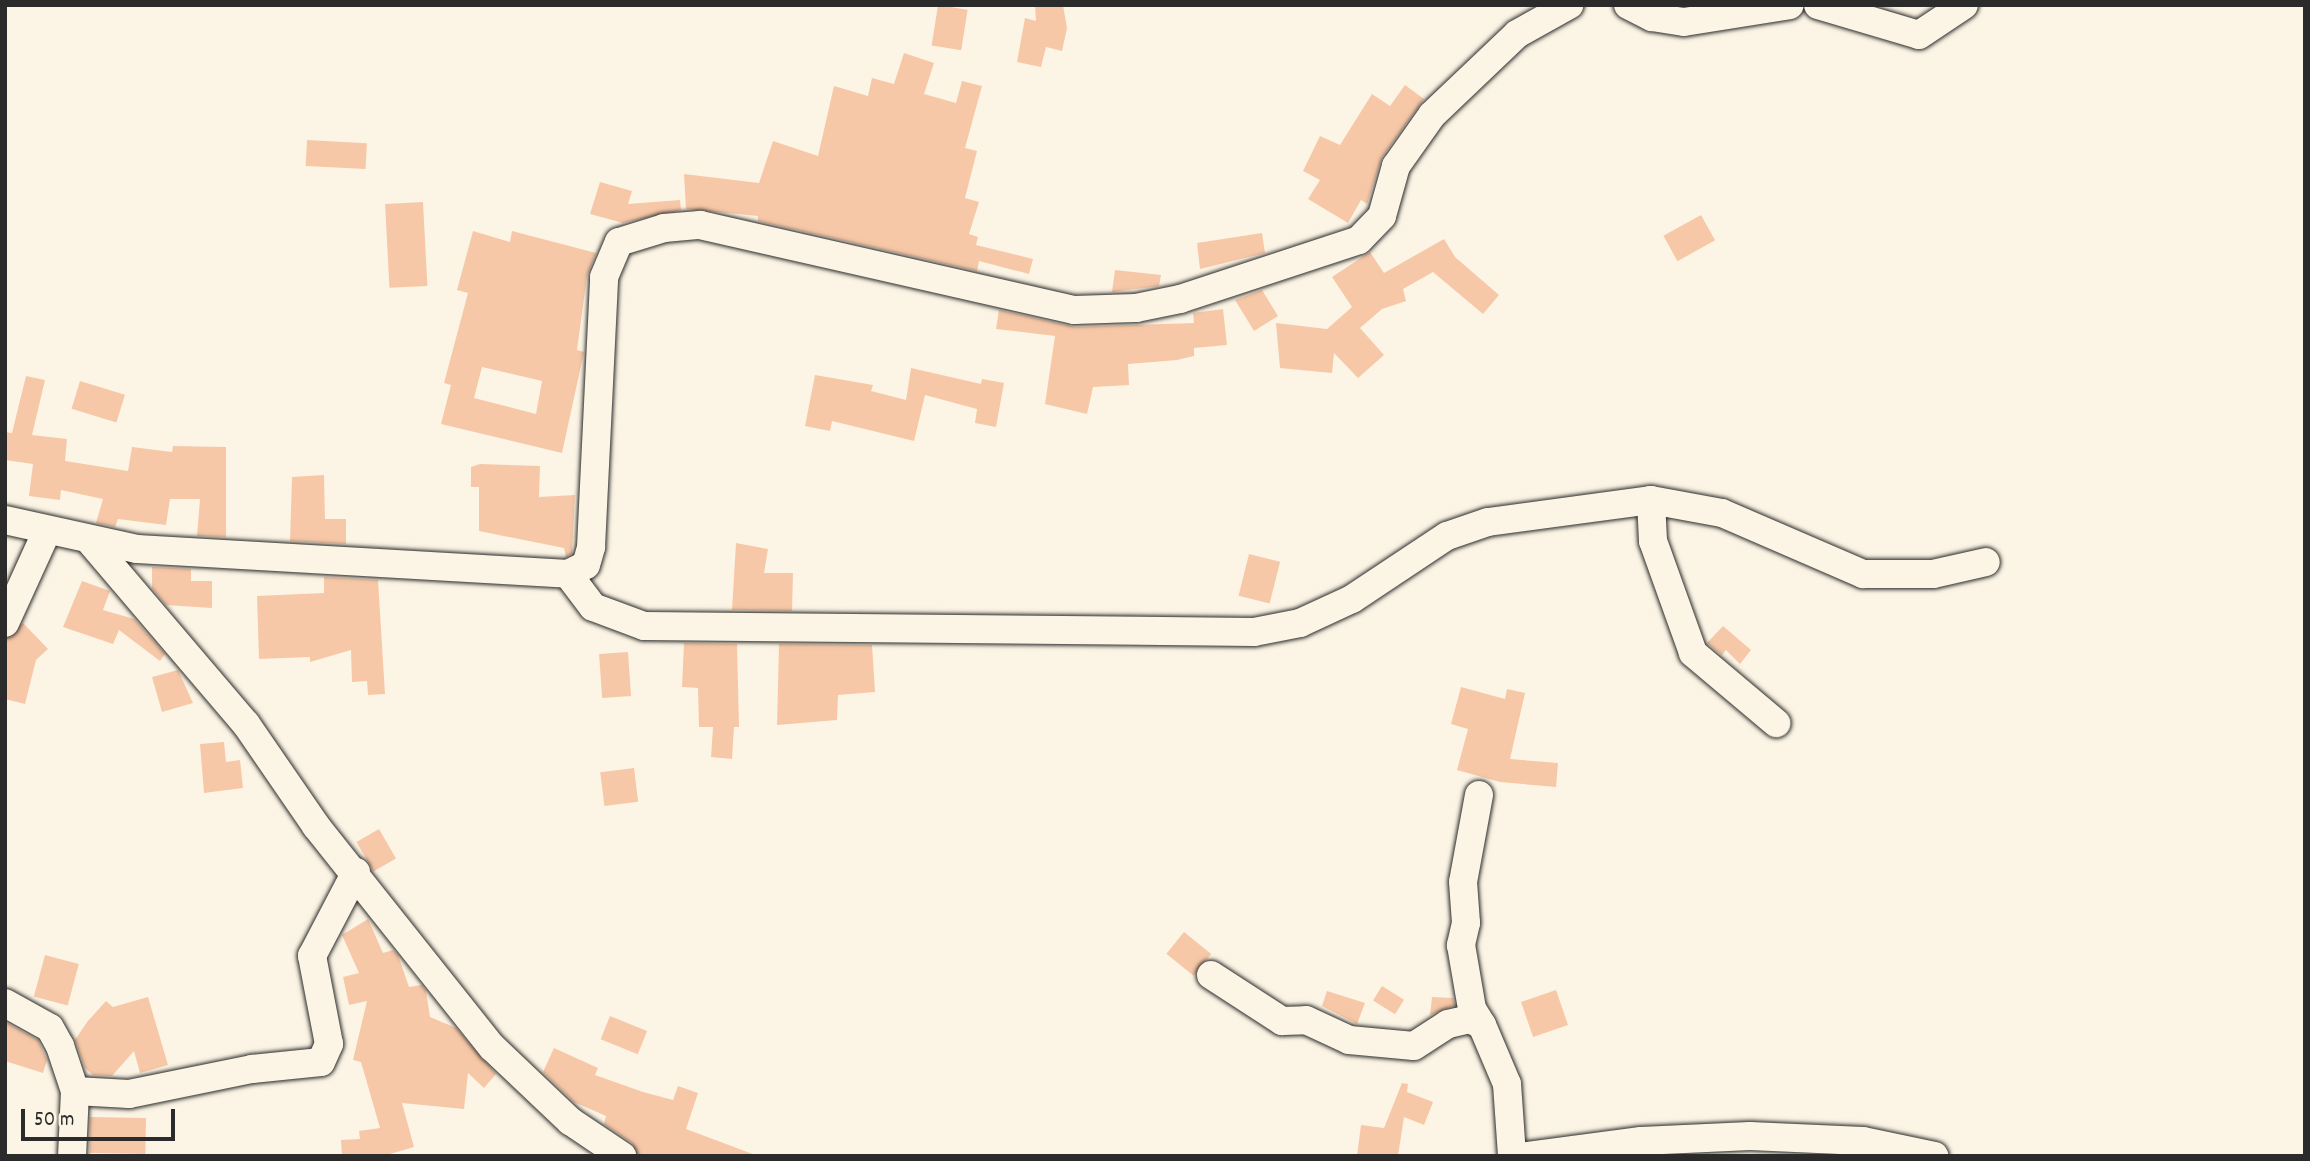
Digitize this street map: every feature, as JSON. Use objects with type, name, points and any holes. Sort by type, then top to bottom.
[{"type":"street","points":[[5,520],[90,541],[329,564],[568,574],[586,565],[591,547],[604,277],[619,243],[664,228],[700,225],[1074,310],[1136,308],[1180,299],[1359,240],[1382,216],[1396,166],[1432,115],[1517,34],[1569,5]]},
{"type":"street","points":[[1628,5],[1651,17],[1684,22],[1790,5]]},
{"type":"street","points":[[1818,5],[1882,29],[1919,35],[1964,5]]},
{"type":"street","points":[[568,574],[593,607],[644,626],[1254,632],[1300,623],[1352,600],[1420,552],[1467,529],[1651,500],[1722,513],[1863,574],[1933,574],[1986,562]]},
{"type":"street","points":[[1651,500],[1653,541],[1693,653],[1776,723]]},
{"type":"street","points":[[5,623],[47,531]]},
{"type":"street","points":[[90,541],[246,724],[316,826],[356,872],[492,1047],[570,1121],[622,1156]]},
{"type":"street","points":[[1479,795],[1463,882],[1466,923],[1461,946],[1472,1009],[1482,1025],[1507,1084],[1512,1156]]},
{"type":"street","points":[[75,1091],[129,1094],[252,1069],[321,1062],[329,1044],[312,956],[356,872]]},
{"type":"street","points":[[1211,975],[1282,1021],[1306,1020],[1349,1040],[1414,1046],[1448,1024],[1470,1019],[1482,1025]]},
{"type":"street","points":[[5,1003],[50,1028],[75,1091],[72,1156]]},
{"type":"street","points":[[1528,1156],[1641,1141],[1750,1136],[1863,1141],[1934,1156]]},
{"type":"building","points":[[938,5],[968,10],[961,50],[932,45]]},
{"type":"building","points":[[1035,5],[1063,5],[1067,28],[1062,51],[1046,47],[1041,67],[1017,62],[1025,18],[1036,21]]},
{"type":"building","points":[[904,53],[934,63],[924,94],[956,103],[962,81],[982,86],[965,148],[977,151],[965,198],[979,202],[969,234],[978,237],[976,245],[1033,259],[1029,274],[979,261],[977,271],[758,221],[758,216],[686,209],[684,174],[759,183],[773,141],[818,156],[834,86],[868,96],[872,78],[894,84]]},
{"type":"building","points":[[1405,85],[1424,99],[1382,157],[1367,204],[1361,200],[1348,223],[1308,199],[1320,180],[1303,171],[1320,136],[1340,145],[1372,94],[1390,106]]},
{"type":"building","points":[[307,140],[367,143],[366,169],[306,166]]},
{"type":"building","points":[[600,182],[632,191],[628,204],[680,200],[681,210],[623,223],[590,214]]},
{"type":"building","points":[[423,202],[427,286],[389,288],[385,204]]},
{"type":"building","points":[[1701,215],[1715,240],[1677,261],[1663,236]]},
{"type":"building","points":[[473,231],[510,242],[512,231],[596,253],[587,276],[577,350],[584,352],[562,453],[441,424],[451,385],[444,383],[468,293],[457,290]],"holes":[[[482,367],[542,381],[536,414],[474,398]]]},
{"type":"building","points":[[1262,233],[1265,253],[1200,269],[1197,243]]},
{"type":"building","points":[[1444,239],[1455,257],[1499,295],[1483,314],[1433,272],[1403,289],[1406,301],[1382,309],[1360,328],[1384,355],[1358,378],[1334,353],[1332,373],[1280,368],[1276,323],[1327,329],[1352,307],[1332,277],[1370,252],[1384,273]]},
{"type":"building","points":[[1115,270],[1161,275],[1159,286],[1112,292]]},
{"type":"building","points":[[1262,290],[1278,316],[1254,331],[1235,300]]},
{"type":"building","points":[[1223,309],[1227,345],[1194,348],[1194,356],[1177,360],[1128,364],[1129,385],[1093,387],[1087,414],[1045,404],[1055,336],[996,329],[999,310],[1075,327],[1194,323],[1193,313]]},
{"type":"building","points":[[911,368],[981,384],[982,379],[1004,383],[996,427],[975,423],[977,409],[925,395],[914,441],[832,421],[830,431],[805,426],[815,375],[873,385],[871,391],[906,400]]},
{"type":"building","points":[[26,376],[45,380],[32,435],[67,439],[65,461],[128,471],[132,447],[172,452],[173,446],[226,447],[226,537],[197,536],[200,499],[170,499],[166,525],[118,519],[115,527],[96,523],[103,499],[61,490],[60,500],[29,496],[33,464],[5,460],[5,432],[12,433]]},
{"type":"building","points":[[80,381],[125,395],[116,422],[72,409]]},
{"type":"building","points":[[480,464],[540,466],[539,497],[575,495],[572,553],[566,557],[564,548],[479,531],[479,487],[471,487],[471,467]]},
{"type":"building","points":[[324,475],[325,519],[346,519],[346,544],[290,541],[292,477]]},
{"type":"building","points":[[736,543],[768,549],[764,573],[793,573],[792,611],[732,610]]},
{"type":"building","points":[[1249,554],[1280,562],[1270,603],[1239,596]]},
{"type":"building","points":[[152,567],[191,569],[191,581],[212,581],[212,608],[166,605],[152,588]]},
{"type":"building","points":[[324,577],[378,580],[385,694],[368,695],[367,681],[352,682],[351,650],[310,662],[310,657],[259,659],[257,596],[324,593]]},
{"type":"building","points":[[82,581],[110,591],[103,610],[134,619],[165,654],[160,661],[119,630],[113,644],[63,627]]},
{"type":"building","points":[[23,623],[48,649],[36,660],[25,704],[5,699],[5,639]]},
{"type":"building","points":[[1723,626],[1751,650],[1740,664],[1726,650],[1722,655],[1707,643]]},
{"type":"building","points":[[684,643],[737,644],[739,727],[734,727],[732,759],[711,757],[713,727],[699,727],[698,688],[682,687]]},
{"type":"building","points":[[779,644],[872,645],[875,692],[838,695],[837,720],[777,725]]},
{"type":"building","points":[[628,652],[631,696],[602,698],[599,654]]},
{"type":"building","points":[[178,670],[193,703],[162,712],[152,677]]},
{"type":"building","points":[[1461,687],[1505,699],[1507,689],[1525,693],[1510,759],[1558,763],[1556,787],[1500,782],[1457,770],[1468,729],[1451,724]]},
{"type":"building","points":[[224,742],[226,762],[240,760],[243,788],[204,793],[200,744]]},
{"type":"building","points":[[634,768],[638,802],[604,806],[600,772]]},
{"type":"building","points":[[379,829],[396,858],[373,871],[356,842]]},
{"type":"building","points":[[368,919],[383,953],[393,950],[398,955],[409,987],[422,985],[426,991],[430,1017],[456,1028],[496,1074],[484,1088],[468,1073],[464,1109],[402,1103],[414,1147],[383,1156],[342,1156],[341,1140],[360,1139],[359,1131],[380,1128],[361,1062],[353,1060],[367,1001],[349,1005],[343,977],[359,973],[342,935]]},
{"type":"building","points":[[1184,932],[1211,954],[1194,976],[1166,954]]},
{"type":"building","points":[[45,955],[79,964],[68,1006],[34,997]]},
{"type":"building","points":[[1382,986],[1404,1000],[1395,1014],[1373,1000]]},
{"type":"building","points":[[1556,990],[1568,1025],[1533,1037],[1521,1002]]},
{"type":"building","points":[[1327,991],[1365,1003],[1357,1024],[1322,1006]]},
{"type":"building","points":[[148,997],[168,1065],[140,1073],[134,1051],[112,1076],[93,1075],[85,1068],[75,1040],[87,1022],[106,1001],[113,1007]]},
{"type":"building","points":[[1432,997],[1453,998],[1455,1005],[1430,1015]]},
{"type":"building","points":[[610,1016],[647,1031],[638,1054],[601,1039]]},
{"type":"building","points":[[5,1022],[38,1040],[47,1060],[43,1073],[5,1061]]},
{"type":"building","points":[[554,1048],[598,1068],[595,1075],[643,1092],[673,1100],[678,1086],[698,1093],[686,1129],[758,1156],[638,1156],[632,1143],[604,1124],[606,1116],[574,1102],[543,1072]]},
{"type":"building","points":[[1402,1083],[1408,1084],[1407,1092],[1433,1102],[1424,1125],[1404,1117],[1398,1156],[1357,1156],[1361,1125],[1384,1128]]},
{"type":"building","points":[[90,1117],[146,1118],[145,1154],[89,1153]]}]
